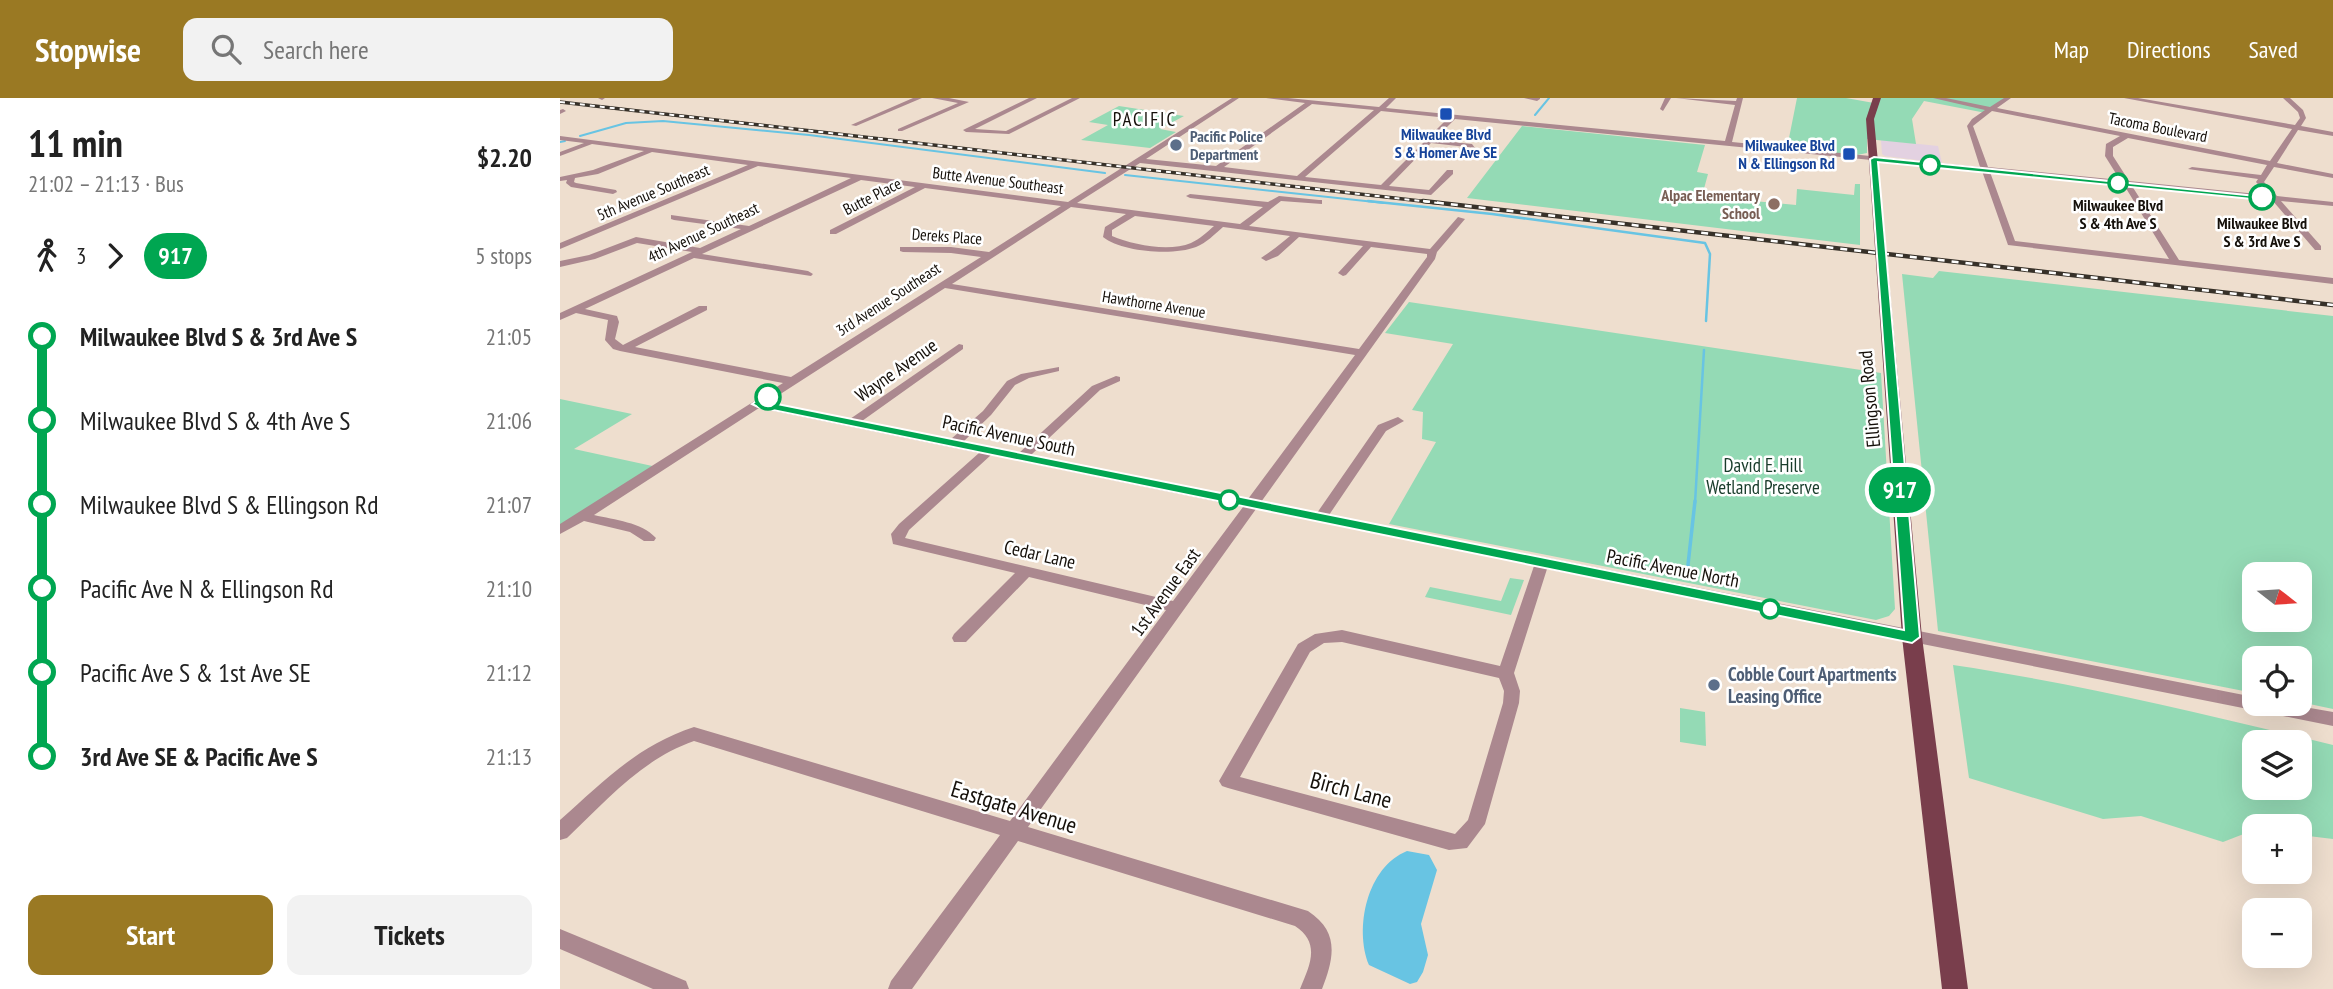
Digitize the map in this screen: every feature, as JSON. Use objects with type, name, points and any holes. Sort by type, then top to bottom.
[{"type":"main road","name":"Ellingson Road","points":[[1877,98],[1870,120],[1912,637],[1955,989]]},
{"type":"street","points":[[854,125],[919,98]]},
{"type":"street","points":[[900,130],[966,102],[934,98]]},
{"type":"street","points":[[1034,98],[967,130],[1004,134],[1077,98]]},
{"type":"street","name":"3rd Avenue Southeast","points":[[560,530],[1236,98]]},
{"type":"street","points":[[1269,98],[2333,204]]},
{"type":"street","points":[[1300,178],[1393,98]]},
{"type":"street","points":[[1527,98],[1537,99]]},
{"type":"street","points":[[1663,109],[1668,98]]},
{"type":"street","points":[[1679,98],[1740,101],[1727,144]]},
{"type":"street","name":"Tacoma Boulevard","points":[[1936,98],[2333,176]]},
{"type":"street","points":[[2008,98],[1974,120],[1970,126],[2009,241],[2015,245],[2333,281]]},
{"type":"street","points":[[2127,98],[2333,135]]},
{"type":"street","points":[[2158,104],[2165,98]]},
{"type":"street","points":[[2286,98],[2304,116],[2262,177],[2261,185],[2318,248]]},
{"type":"street","points":[[1217,169],[1311,102]]},
{"type":"street","points":[[1382,188],[1453,117]]},
{"type":"street","points":[[2126,135],[2107,149],[2125,184],[2176,263]]},
{"type":"street","name":"Butte Avenue Southeast","points":[[560,138],[1432,252]]},
{"type":"street","points":[[1428,141],[1471,147]]},
{"type":"street","points":[[560,154],[593,143]]},
{"type":"street","points":[[560,180],[654,150]]},
{"type":"street","points":[[1138,160],[1431,193],[1450,172]]},
{"type":"street","name":"5th Avenue Southeast","points":[[560,247],[757,164]]},
{"type":"street","points":[[2192,169],[2262,177]]},
{"type":"street","name":"4th Avenue Southeast","points":[[560,317],[860,176]]},
{"type":"street","points":[[572,177],[570,183],[574,185],[613,192]]},
{"type":"street","name":"Butte Place","points":[[833,232],[925,185]]},
{"type":"street","points":[[1190,196],[1269,205]]},
{"type":"street","points":[[1242,227],[1279,198],[1320,202]]},
{"type":"street","points":[[1135,213],[1107,230],[1107,237],[1120,242],[1178,249],[1198,242],[1221,225]]},
{"type":"street","points":[[674,216],[749,228]]},
{"type":"street","name":"1st Avenue East","points":[[899,989],[1253,505],[1432,257],[1432,252],[1461,219]]},
{"type":"street","points":[[1266,258],[1275,254],[1296,235]]},
{"type":"street","points":[[560,264],[592,257],[636,240],[808,274]]},
{"type":"street","points":[[1343,272],[1369,244]]},
{"type":"street","name":"Dereks Place","points":[[903,249],[951,250],[990,255]]},
{"type":"street","name":"Hawthorne Avenue","points":[[942,285],[1361,354]]},
{"type":"street","points":[[624,349],[703,308]]},
{"type":"street","points":[[576,310],[612,318],[614,322],[610,340],[613,345],[624,349],[792,381]]},
{"type":"street","name":"Wayne Avenue","points":[[853,422],[959,347]]},
{"type":"street","points":[[954,443],[987,413],[1011,383],[1055,369]]},
{"type":"street","points":[[1022,457],[1097,388],[1116,379]]},
{"type":"street","name":"Pacific Avenue South","points":[[758,404],[1253,505]]},
{"type":"street","points":[[1320,518],[1382,428],[1398,421]]},
{"type":"street","name":"Cedar Lane","points":[[989,450],[904,527],[897,537],[898,541],[1177,607]]},
{"type":"street","name":"Pacific Avenue North","points":[[1253,505],[2333,719]]},
{"type":"street","points":[[582,516],[635,529],[649,538]]},
{"type":"street","points":[[1506,673],[1542,563]]},
{"type":"street","points":[[960,638],[1025,572]]},
{"type":"street","name":"Birch Lane","points":[[1342,636],[1506,673],[1512,691],[1511,703],[1476,824],[1461,842],[1449,842],[1228,781],[1304,648],[1321,638],[1342,636]]},
{"type":"street","name":"Eastgate Avenue","points":[[560,832],[642,758],[670,740],[695,734],[1301,918],[1317,930],[1324,952],[1311,989]]},
{"type":"street","points":[[560,939],[678,989]]},
{"type":"shaded area","points":[[1881,140],[1938,146],[1942,163],[1885,156],[1882,154]]},
{"type":"green space","points":[[1797,98],[1846,98],[1874,103],[1877,98],[2008,98],[1986,113],[1924,101],[1912,119],[1916,144],[1867,139],[1867,153],[1857,155],[1787,148]]},
{"type":"green space","points":[[1119,106],[1184,116],[1160,129],[1176,132],[1150,148],[1081,140],[1108,125],[1089,122]]},
{"type":"green space","points":[[1522,126],[1705,145],[1697,172],[1708,174],[1702,196],[1796,205],[1797,189],[1854,195],[1855,184],[1860,184],[1860,245],[1467,198]]},
{"type":"green space","points":[[1939,271],[2333,316],[2333,709],[2312,705],[2312,646],[2242,646],[2242,691],[1938,631],[1902,274],[1933,278]]},
{"type":"green space","name":"David E. Hill Wetland Preserve","points":[[1409,302],[1881,373],[1895,609],[1889,616],[1876,620],[1389,524],[1436,442],[1422,439],[1423,412],[1412,410],[1453,344],[1385,333]]},
{"type":"green space","points":[[560,399],[632,414],[574,449],[657,467],[560,530]]},
{"type":"green space","points":[[1510,578],[1524,580],[1511,615],[1425,597],[1430,587],[1501,601]]},
{"type":"green space","points":[[1953,665],[2096,691],[2268,730],[2242,730],[2242,800],[2312,800],[2312,740],[2333,745],[2333,839],[2312,836],[2312,814],[2242,814],[2242,835],[2223,842],[2141,816],[2103,819],[1969,778]]},
{"type":"green space","points":[[1680,708],[1705,712],[1706,746],[1680,742]]},
{"type":"water","points":[[1407,851],[1429,855],[1437,870],[1421,924],[1428,955],[1417,982],[1410,984],[1369,965],[1363,934],[1367,900],[1373,884],[1393,859]]},
{"type":"waterway","points":[[1535,115],[1549,98]]},
{"type":"waterway","points":[[580,136],[626,123],[663,121],[809,135],[1105,173]]},
{"type":"waterway","points":[[560,142],[565,141]]},
{"type":"waterway","points":[[1125,175],[1384,203]]},
{"type":"waterway","points":[[1368,201],[1492,214],[1705,243],[1710,254],[1706,321]]},
{"type":"waterway","points":[[1695,503],[1704,350]]},
{"type":"waterway","points":[[1687,574],[1695,501]]},
{"type":"railway","points":[[560,102],[1438,203]]},
{"type":"railway","points":[[1423,201],[2333,305]]},
{"type":"bus line","name":"917","points":[[768,397],[758,404],[1912,637],[1874,159],[2262,197]]},
{"type":"place","name":"Milwaukee Blvd S & Homer Ave SE","points":[[1446,114]]},
{"type":"place","name":"Pacific Police Department","points":[[1176,145]]},
{"type":"place","name":"Milwaukee Blvd N & Ellingson Rd","points":[[1849,154]]},
{"type":"place","name":"Milwaukee Blvd S & 4th Ave S","points":[[2118,183]]},
{"type":"place","name":"Milwaukee Blvd S & 3rd Ave S","points":[[2262,197]]},
{"type":"place","name":"Alpac Elementary School","points":[[1774,204]]},
{"type":"place","name":"Cobble Court Apartments Leasing Office","points":[[1714,685]]},
{"type":"district","name":"PACIFIC","points":[[1145,119]]}]
